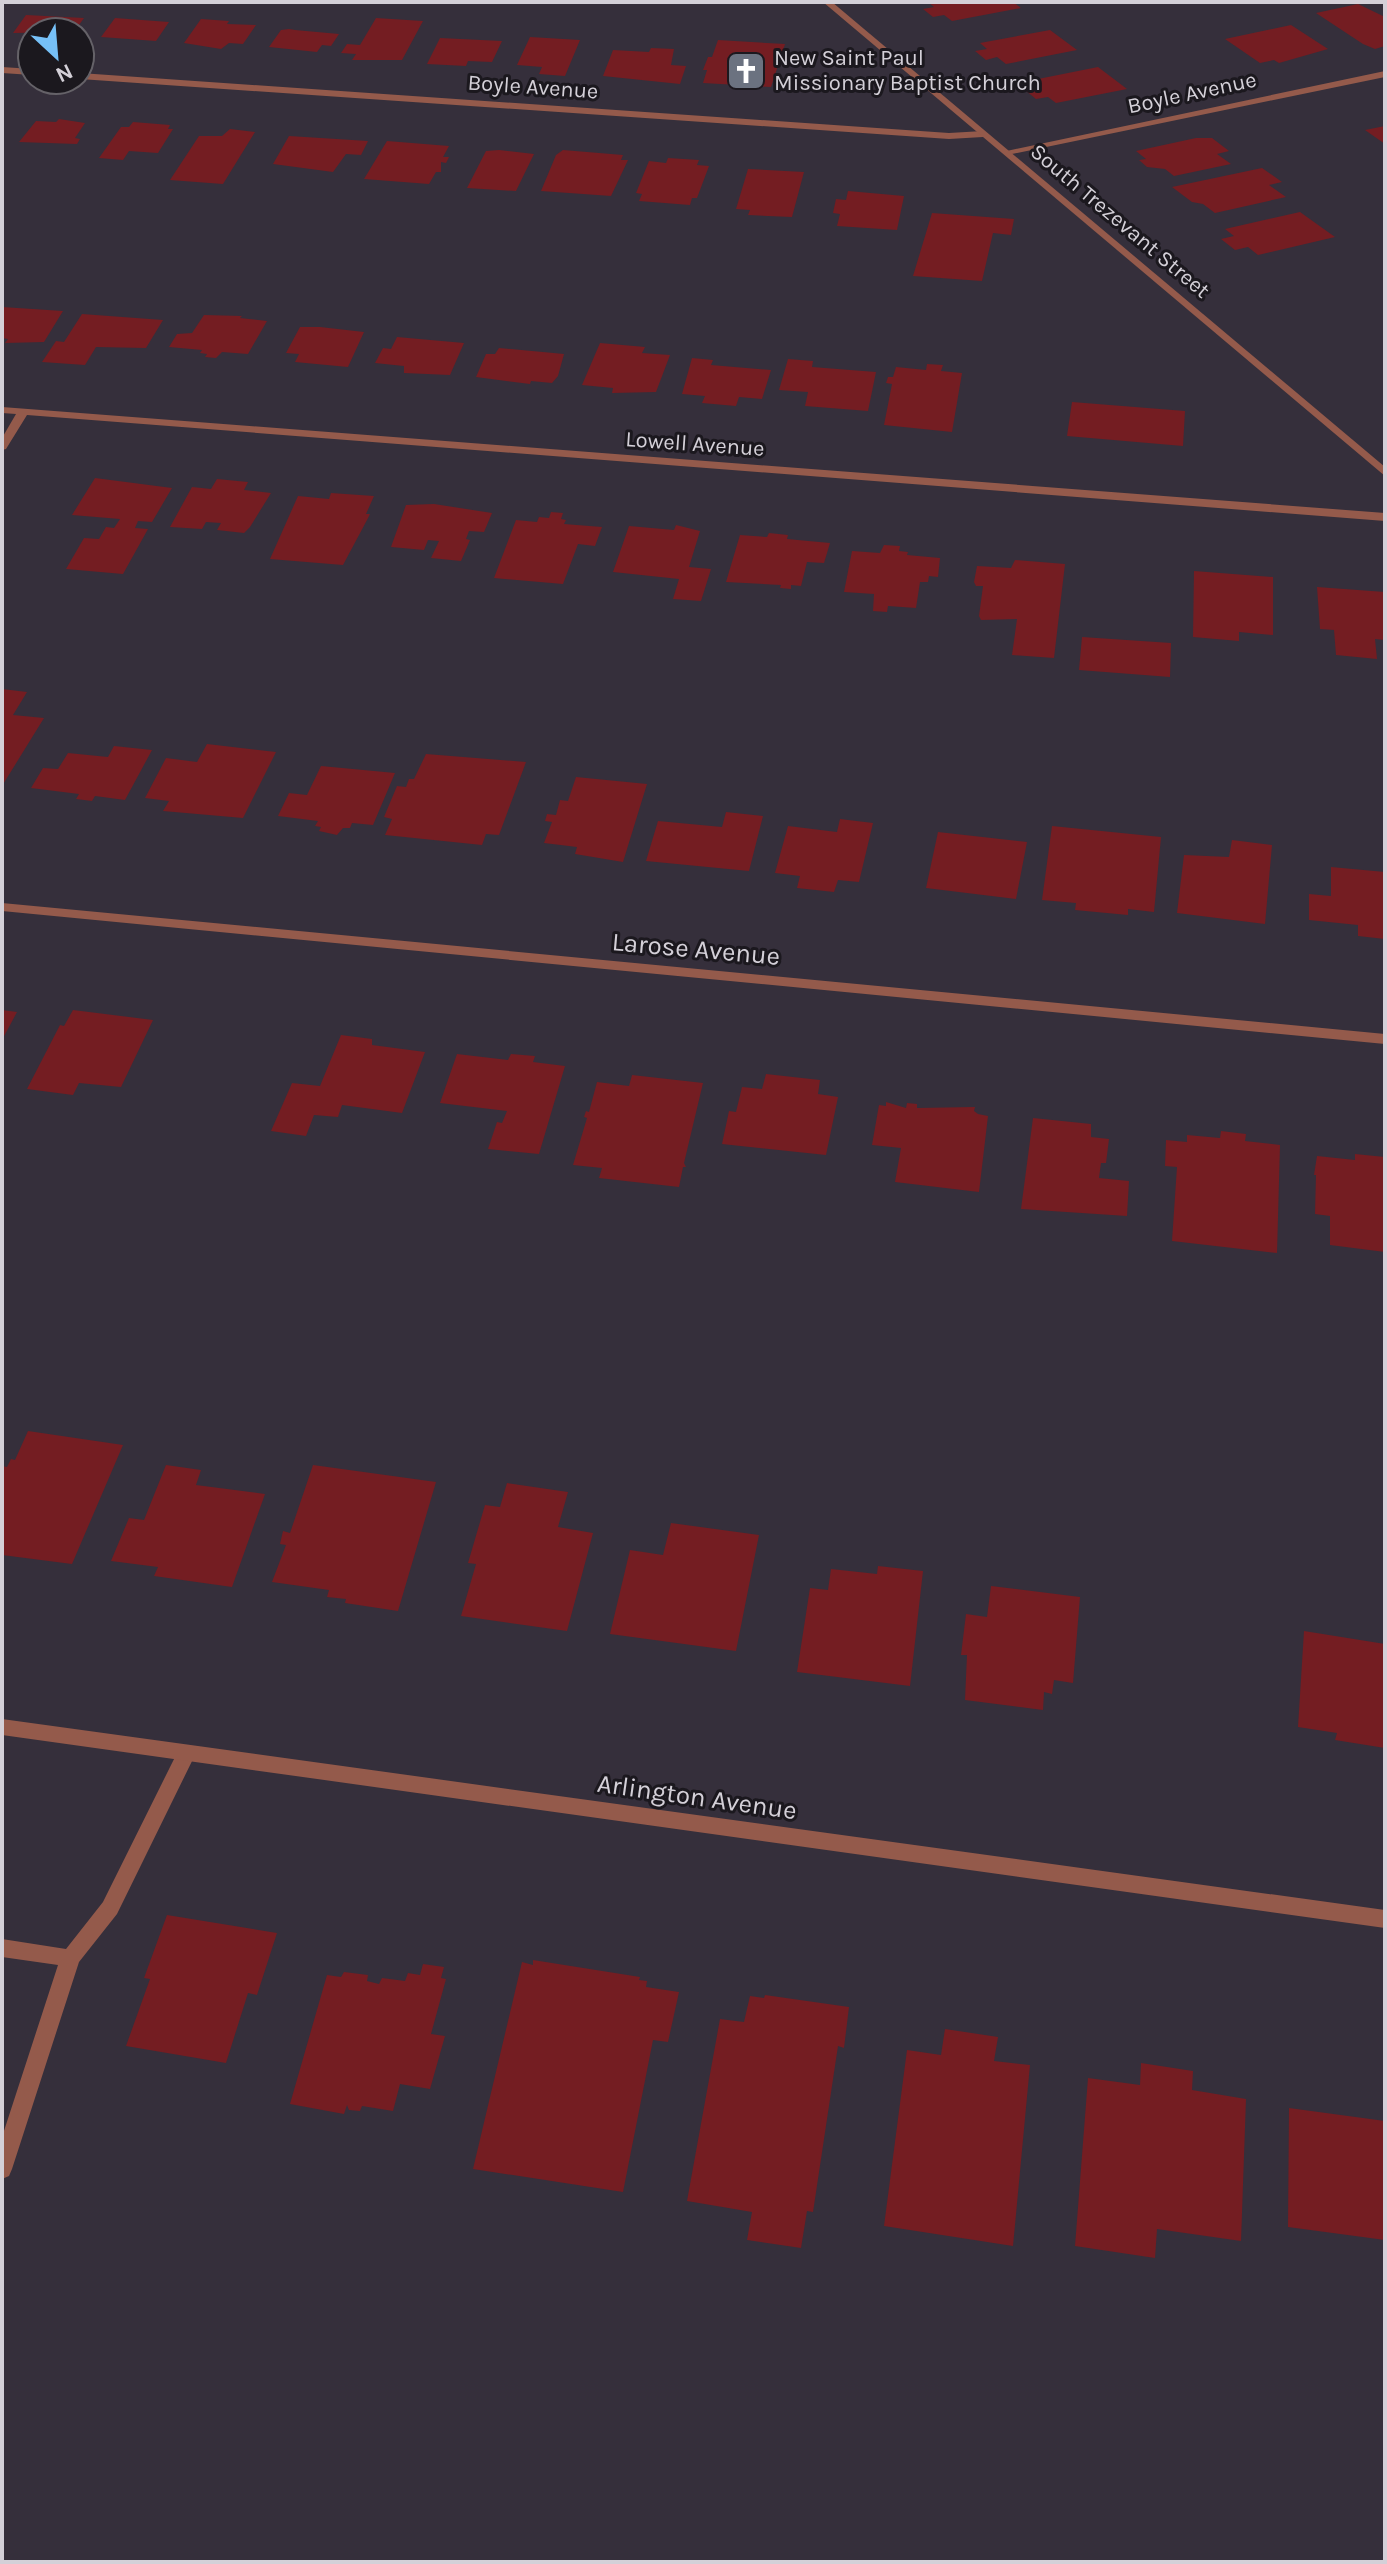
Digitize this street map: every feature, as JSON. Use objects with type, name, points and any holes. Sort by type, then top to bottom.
[{"type":"street","name":"South Trezevant Street","points":[[827,2],[1385,473]]},
{"type":"street","name":"Boyle Avenue","points":[[1007,152],[1385,74]]},
{"type":"street","name":"Boyle Avenue","points":[[96,77],[949,136],[983,134]]},
{"type":"street","name":"Lowell Avenue","points":[[2,410],[1385,517]]},
{"type":"street","points":[[2,447],[23,412]]},
{"type":"street","name":"Larose Avenue","points":[[2,907],[1385,1039]]},
{"type":"street","name":"Arlington Avenue","points":[[2,1727],[1385,1919]]},
{"type":"street","points":[[2,2169],[70,1958],[110,1908],[187,1753]]},
{"type":"street","points":[[2,1948],[70,1958]]},
{"type":"building","points":[[928,2],[1013,2],[1021,8],[952,21],[944,15],[933,17],[923,9],[934,7]]},
{"type":"building","points":[[1358,4],[1385,17],[1385,46],[1375,49],[1363,44],[1316,13]]},
{"type":"building","points":[[115,18],[169,22],[156,41],[101,37]]},
{"type":"building","points":[[376,18],[423,21],[402,60],[352,60],[356,54],[341,53],[347,44],[360,45]]},
{"type":"building","points":[[201,19],[256,25],[243,44],[229,43],[221,49],[184,43]]},
{"type":"building","points":[[1291,25],[1328,49],[1279,63],[1274,60],[1260,63],[1225,39]]},
{"type":"building","points":[[281,30],[339,34],[331,46],[322,45],[317,52],[269,47]]},
{"type":"building","points":[[1050,30],[1077,50],[1006,64],[997,57],[986,60],[975,51],[987,49],[980,43]]},
{"type":"building","points":[[530,37],[580,40],[565,76],[539,74],[542,67],[517,65]]},
{"type":"building","points":[[440,38],[502,41],[492,62],[468,61],[466,66],[427,64]]},
{"type":"building","points":[[718,40],[785,44],[771,87],[703,83],[707,70],[703,70]]},
{"type":"building","points":[[651,48],[674,49],[671,65],[686,66],[680,84],[603,76],[613,50],[649,52]]},
{"type":"building","points":[[1098,67],[1127,89],[1056,103],[1048,97],[1036,99],[1025,90],[1036,88],[1028,81]]},
{"type":"building","points":[[59,119],[85,123],[75,138],[80,139],[77,144],[19,142],[36,121],[56,122]]},
{"type":"building","points":[[133,122],[170,125],[168,129],[173,129],[158,153],[129,151],[123,160],[99,158],[121,127],[129,127]]},
{"type":"building","points":[[1385,126],[1385,144],[1365,130]]},
{"type":"building","points":[[230,129],[255,132],[223,184],[170,180],[199,136],[222,136]]},
{"type":"building","points":[[289,136],[368,141],[361,155],[346,154],[333,172],[273,164]]},
{"type":"building","points":[[1196,138],[1212,138],[1229,151],[1217,154],[1231,164],[1174,176],[1165,169],[1147,167],[1139,160],[1146,159],[1136,151]]},
{"type":"building","points":[[387,141],[449,146],[443,157],[449,157],[446,163],[441,162],[441,172],[436,172],[429,184],[364,179]]},
{"type":"building","points":[[563,150],[623,155],[621,160],[628,160],[611,196],[541,191],[556,155]]},
{"type":"building","points":[[486,151],[534,154],[516,191],[467,188]]},
{"type":"building","points":[[668,158],[699,160],[697,165],[709,166],[697,198],[692,198],[690,205],[639,201],[642,194],[636,193],[649,161],[666,163]]},
{"type":"building","points":[[1262,168],[1282,182],[1269,185],[1286,197],[1215,213],[1203,204],[1192,202],[1172,187]]},
{"type":"building","points":[[748,169],[804,172],[792,217],[748,215],[750,210],[736,209]]},
{"type":"building","points":[[848,191],[904,196],[897,230],[837,226],[840,214],[833,213],[836,199],[846,200]]},
{"type":"building","points":[[1300,212],[1335,237],[1258,255],[1248,247],[1235,250],[1221,239],[1234,236],[1225,229]]},
{"type":"building","points":[[932,213],[1014,219],[1011,235],[993,233],[982,281],[913,276]]},
{"type":"building","points":[[2,307],[63,311],[44,342],[5,343],[8,339],[2,338]]},
{"type":"building","points":[[82,314],[163,320],[146,348],[96,347],[85,365],[42,362],[56,341],[64,342]]},
{"type":"building","points":[[204,315],[242,316],[240,318],[267,321],[248,354],[222,352],[216,358],[205,357],[207,354],[200,353],[202,350],[169,347],[177,334],[192,333]]},
{"type":"building","points":[[300,327],[364,332],[348,367],[295,362],[299,354],[286,353]]},
{"type":"building","points":[[397,337],[464,343],[450,375],[404,373],[404,366],[375,363],[383,348],[391,349]]},
{"type":"building","points":[[600,343],[645,347],[642,353],[670,355],[656,392],[612,393],[613,388],[582,385]]},
{"type":"building","points":[[499,348],[564,354],[558,376],[552,383],[531,381],[530,384],[476,377],[486,354],[495,354]]},
{"type":"building","points":[[692,358],[713,360],[711,365],[771,370],[762,399],[739,397],[736,406],[702,403],[705,396],[682,394]]},
{"type":"building","points":[[788,359],[813,361],[812,367],[876,372],[868,411],[805,406],[808,392],[779,390]]},
{"type":"building","points":[[927,364],[943,365],[941,371],[962,373],[952,432],[884,425],[892,384],[886,383],[888,377],[893,377],[896,367],[926,370]]},
{"type":"building","points":[[1072,402],[1185,411],[1183,446],[1067,436]]},
{"type":"building","points":[[95,478],[172,488],[152,522],[138,521],[135,528],[148,529],[123,574],[66,569],[84,538],[99,539],[106,527],[114,528],[120,519],[72,515]]},
{"type":"building","points":[[217,479],[248,482],[244,490],[271,493],[250,527],[244,533],[217,530],[221,523],[206,522],[202,529],[170,527],[192,487],[211,489]]},
{"type":"building","points":[[331,493],[374,496],[366,514],[370,514],[343,565],[270,559],[298,496],[329,499]]},
{"type":"building","points":[[434,504],[492,513],[484,532],[469,531],[466,539],[470,540],[461,561],[431,558],[439,541],[428,540],[424,550],[391,547],[406,505]]},
{"type":"building","points":[[551,512],[563,513],[561,519],[566,520],[564,524],[602,527],[595,546],[578,544],[563,584],[494,578],[516,520],[537,522],[539,517],[549,518]]},
{"type":"building","points":[[676,525],[700,531],[689,567],[711,569],[701,601],[673,599],[679,579],[613,572],[629,526],[674,530]]},
{"type":"building","points":[[769,533],[788,535],[787,539],[830,543],[824,563],[807,562],[801,586],[791,585],[791,589],[780,588],[781,585],[726,582],[740,535],[767,537]]},
{"type":"building","points":[[884,545],[900,546],[899,551],[908,552],[907,555],[940,558],[938,577],[929,576],[928,582],[920,582],[916,608],[888,606],[887,612],[873,611],[874,594],[844,592],[852,551],[880,553]]},
{"type":"building","points":[[1015,560],[1065,564],[1054,658],[1012,655],[1017,619],[981,620],[979,616],[983,586],[976,586],[974,582],[977,566],[1011,568]]},
{"type":"building","points":[[1194,571],[1273,577],[1273,635],[1239,632],[1239,641],[1193,637]]},
{"type":"building","points":[[1317,587],[1385,592],[1385,640],[1375,639],[1377,659],[1336,655],[1334,630],[1320,629]]},
{"type":"building","points":[[1082,637],[1171,643],[1170,677],[1079,670]]},
{"type":"building","points":[[2,689],[27,692],[13,715],[44,718],[2,786]]},
{"type":"building","points":[[207,744],[276,752],[243,818],[163,811],[169,801],[145,798],[166,758],[197,762]]},
{"type":"building","points":[[114,746],[152,750],[125,800],[95,796],[92,801],[76,799],[79,794],[31,788],[43,768],[58,769],[68,753],[108,757]]},
{"type":"building","points":[[426,754],[526,762],[499,835],[486,834],[482,845],[385,835],[392,819],[384,817],[397,786],[406,787],[409,779],[414,779]]},
{"type":"building","points":[[321,766],[395,773],[373,825],[352,823],[350,828],[343,828],[337,835],[319,831],[321,827],[315,826],[318,821],[278,816],[289,793],[307,795]]},
{"type":"building","points":[[576,777],[647,784],[623,862],[575,854],[577,847],[544,843],[552,822],[545,821],[547,814],[556,815],[560,800],[568,801]]},
{"type":"building","points":[[726,812],[763,816],[749,871],[646,861],[658,821],[722,827]]},
{"type":"building","points":[[840,819],[873,823],[859,882],[838,880],[834,892],[797,888],[800,876],[775,873],[788,826],[837,832]]},
{"type":"building","points":[[1052,826],[1161,837],[1154,912],[1128,909],[1128,915],[1075,910],[1076,903],[1042,900]]},
{"type":"building","points":[[938,832],[1027,842],[1016,899],[926,888]]},
{"type":"building","points":[[1232,840],[1272,845],[1265,924],[1177,913],[1184,855],[1229,857]]},
{"type":"building","points":[[1331,867],[1385,872],[1385,939],[1358,936],[1358,925],[1309,920],[1309,894],[1331,896]]},
{"type":"building","points":[[2,1010],[17,1012],[2,1040]]},
{"type":"building","points":[[73,1010],[153,1020],[121,1087],[79,1083],[73,1095],[27,1089],[60,1025],[64,1026]]},
{"type":"building","points":[[341,1035],[372,1039],[372,1045],[425,1052],[402,1113],[342,1105],[338,1117],[314,1115],[306,1136],[271,1131],[292,1083],[320,1086]]},
{"type":"building","points":[[457,1054],[508,1060],[511,1054],[535,1056],[533,1062],[565,1066],[539,1154],[488,1149],[497,1122],[502,1123],[507,1111],[440,1103]]},
{"type":"building","points":[[766,1074],[820,1080],[818,1094],[838,1097],[826,1155],[722,1144],[729,1111],[736,1112],[742,1087],[762,1089]]},
{"type":"building","points":[[632,1075],[703,1083],[679,1187],[599,1178],[602,1168],[573,1165],[587,1118],[584,1117],[586,1111],[589,1112],[597,1082],[629,1086]]},
{"type":"building","points":[[886,1102],[906,1108],[907,1103],[917,1104],[917,1108],[975,1107],[974,1111],[978,1114],[988,1116],[979,1192],[895,1182],[901,1148],[872,1145],[879,1105],[886,1106]]},
{"type":"building","points":[[1033,1118],[1091,1124],[1091,1137],[1109,1139],[1106,1163],[1101,1163],[1099,1178],[1129,1181],[1127,1216],[1021,1209]]},
{"type":"building","points":[[1221,1131],[1246,1134],[1245,1141],[1280,1145],[1277,1253],[1172,1241],[1177,1167],[1165,1166],[1166,1140],[1187,1142],[1187,1135],[1220,1138]]},
{"type":"building","points":[[1355,1154],[1385,1157],[1385,1252],[1330,1245],[1330,1216],[1315,1214],[1317,1156],[1355,1160]]},
{"type":"building","points":[[28,1431],[123,1445],[72,1564],[2,1555],[2,1466],[7,1467],[11,1459],[15,1460]]},
{"type":"building","points":[[166,1465],[201,1470],[196,1485],[265,1494],[232,1587],[154,1576],[158,1567],[111,1561],[129,1518],[144,1520]]},
{"type":"building","points":[[313,1465],[436,1482],[398,1611],[345,1603],[346,1599],[327,1597],[329,1590],[272,1582],[286,1545],[280,1544],[283,1531],[290,1533]]},
{"type":"building","points":[[507,1483],[568,1492],[558,1527],[593,1533],[567,1631],[461,1616],[476,1564],[468,1563],[485,1505],[500,1507]]},
{"type":"building","points":[[671,1523],[759,1535],[736,1651],[610,1634],[630,1550],[663,1555]]},
{"type":"building","points":[[878,1566],[923,1571],[910,1686],[797,1672],[810,1588],[828,1590],[831,1569],[877,1574]]},
{"type":"building","points":[[991,1586],[1080,1597],[1073,1683],[1054,1680],[1052,1694],[1044,1692],[1043,1710],[965,1700],[967,1655],[961,1655],[966,1614],[987,1617]]},
{"type":"building","points":[[1304,1631],[1385,1644],[1385,1748],[1335,1740],[1337,1733],[1298,1727]]},
{"type":"building","points":[[167,1915],[277,1933],[257,1995],[248,1993],[226,2063],[126,2046],[150,1979],[144,1978]]},
{"type":"building","points":[[533,1960],[640,1977],[639,1980],[647,1981],[646,1987],[679,1992],[668,2042],[653,2040],[623,2192],[473,2169],[522,1962],[533,1965]]},
{"type":"building","points":[[423,1964],[444,1967],[441,1978],[446,1979],[431,2034],[445,2036],[430,2089],[400,2084],[393,2111],[362,2106],[360,2111],[349,2110],[347,2105],[344,2114],[290,2104],[327,1975],[341,1977],[344,1972],[368,1975],[367,1981],[379,1984],[382,1978],[405,1981],[408,1973],[420,1975]]},
{"type":"building","points":[[765,1995],[849,2007],[844,2048],[838,2046],[813,2212],[807,2211],[801,2248],[747,2240],[752,2212],[687,2201],[720,2019],[744,2022],[750,1996],[764,1998]]},
{"type":"building","points":[[945,2029],[998,2037],[994,2061],[1030,2065],[1013,2246],[884,2226],[907,2050],[941,2055]]},
{"type":"building","points":[[1141,2063],[1193,2071],[1192,2090],[1246,2099],[1241,2241],[1157,2229],[1155,2258],[1075,2246],[1088,2078],[1140,2085]]},
{"type":"building","points":[[1289,2108],[1385,2121],[1385,2240],[1288,2227]]},
{"type":"place","name":"New Saint Paul Missionary Baptist Church","points":[[746,71]]}]
